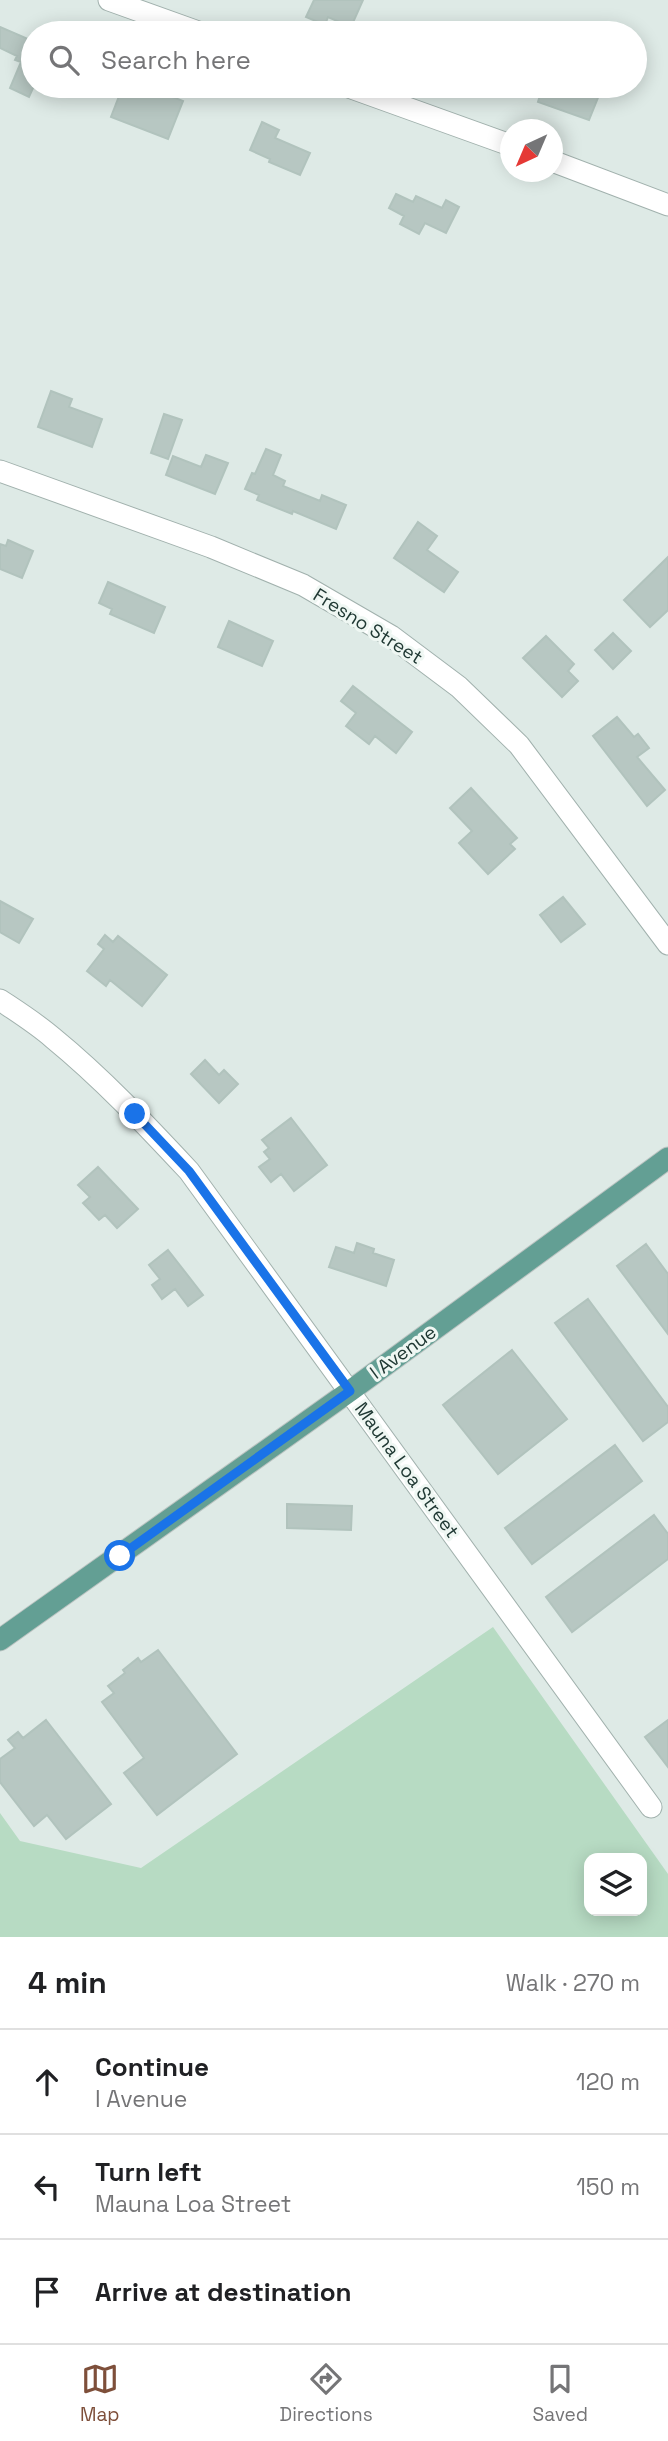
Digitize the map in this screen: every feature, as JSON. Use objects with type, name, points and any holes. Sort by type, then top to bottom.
[{"type":"main road","name":"I Avenue","points":[[0,1640],[350,1391],[668,1158]]},
{"type":"street","points":[[109,0],[168,21]]},
{"type":"street","points":[[379,98],[500,141]]},
{"type":"street","points":[[563,165],[668,205]]},
{"type":"street","name":"Fresno Street","points":[[0,471],[211,547],[303,584],[391,636],[458,687],[519,745],[668,944]]},
{"type":"street","name":"Mauna Loa Street","points":[[0,1000],[80,1060],[189,1171],[651,1807]]},
{"type":"green space","points":[[493,1627],[668,1874],[668,1937],[0,1937],[0,1813],[20,1841],[141,1868]]},
{"type":"building","points":[[314,0],[363,0],[354,21],[337,21],[328,17],[326,21],[316,21],[306,17]]},
{"type":"building","points":[[0,27],[21,36],[21,62],[15,60],[17,56],[0,48]]},
{"type":"building","points":[[21,62],[21,93],[10,88]]},
{"type":"building","points":[[118,98],[175,98],[183,101],[168,139],[111,117]]},
{"type":"building","points":[[539,98],[598,98],[589,120],[538,102]]},
{"type":"building","points":[[262,122],[279,130],[275,138],[310,153],[300,175],[269,162],[270,159],[250,150]]},
{"type":"building","points":[[396,194],[413,202],[416,196],[442,208],[446,200],[459,207],[446,233],[425,223],[419,234],[400,224],[404,216],[389,208]]},
{"type":"building","points":[[51,391],[72,399],[69,407],[102,419],[92,447],[38,427]]},
{"type":"building","points":[[164,414],[182,420],[168,459],[151,453]]},
{"type":"building","points":[[266,449],[281,455],[273,475],[285,481],[283,486],[320,501],[322,495],[346,505],[336,529],[257,500],[259,495],[245,489]]},
{"type":"building","points":[[206,455],[228,463],[215,494],[166,475],[173,456],[201,467]]},
{"type":"building","points":[[418,522],[437,536],[427,550],[458,572],[444,592],[394,558]]},
{"type":"building","points":[[8,540],[33,551],[22,578],[0,569],[0,544],[6,546]]},
{"type":"building","points":[[668,557],[668,610],[650,627],[624,600]]},
{"type":"building","points":[[108,582],[165,607],[154,633],[110,614],[112,609],[99,603]]},
{"type":"building","points":[[229,621],[273,641],[262,666],[218,647]]},
{"type":"building","points":[[613,633],[631,651],[613,669],[595,650]]},
{"type":"building","points":[[546,636],[574,664],[568,671],[578,681],[562,697],[523,658]]},
{"type":"building","points":[[353,686],[412,732],[396,753],[375,736],[369,744],[346,726],[356,713],[341,701]]},
{"type":"building","points":[[617,717],[634,737],[638,734],[649,748],[637,757],[665,790],[647,806],[593,736]]},
{"type":"building","points":[[471,788],[517,838],[510,844],[515,849],[488,874],[459,843],[472,831],[450,808]]},
{"type":"building","points":[[563,897],[585,924],[561,942],[540,915]]},
{"type":"building","points":[[0,901],[33,919],[19,943],[0,932]]},
{"type":"building","points":[[105,935],[113,942],[118,936],[167,975],[142,1006],[110,980],[106,986],[87,971],[104,949],[98,944]]},
{"type":"building","points":[[205,1060],[219,1075],[224,1070],[238,1084],[219,1103],[191,1074]]},
{"type":"building","points":[[291,1118],[327,1165],[294,1191],[281,1174],[271,1182],[259,1167],[270,1159],[264,1152],[269,1148],[262,1140]]},
{"type":"building","points":[[98,1167],[138,1209],[117,1228],[105,1215],[99,1220],[83,1203],[90,1197],[78,1185]]},
{"type":"building","points":[[357,1243],[374,1249],[373,1253],[394,1260],[386,1286],[329,1267],[336,1247],[354,1253]]},
{"type":"building","points":[[646,1244],[668,1274],[668,1334],[617,1266]]},
{"type":"building","points":[[168,1250],[203,1295],[188,1306],[175,1289],[162,1299],[152,1285],[160,1279],[149,1265]]},
{"type":"building","points":[[588,1299],[668,1407],[668,1422],[643,1441],[555,1323]]},
{"type":"building","points":[[512,1350],[567,1419],[498,1474],[443,1405]]},
{"type":"building","points":[[615,1445],[642,1481],[532,1564],[505,1528]]},
{"type":"building","points":[[287,1504],[352,1506],[351,1530],[287,1528]]},
{"type":"building","points":[[654,1515],[668,1534],[668,1559],[572,1632],[546,1597]]},
{"type":"building","points":[[158,1650],[237,1754],[157,1815],[124,1773],[144,1758],[102,1702],[114,1693],[108,1686],[125,1673],[123,1670],[138,1658],[141,1662]]},
{"type":"building","points":[[46,1720],[111,1804],[66,1839],[47,1815],[34,1826],[0,1782],[0,1759],[15,1748],[8,1740],[18,1732],[23,1738]]},
{"type":"building","points":[[668,1720],[668,1767],[645,1737]]},
{"type":"route","points":[[120,1556],[350,1391],[189,1171],[135,1114]]}]
